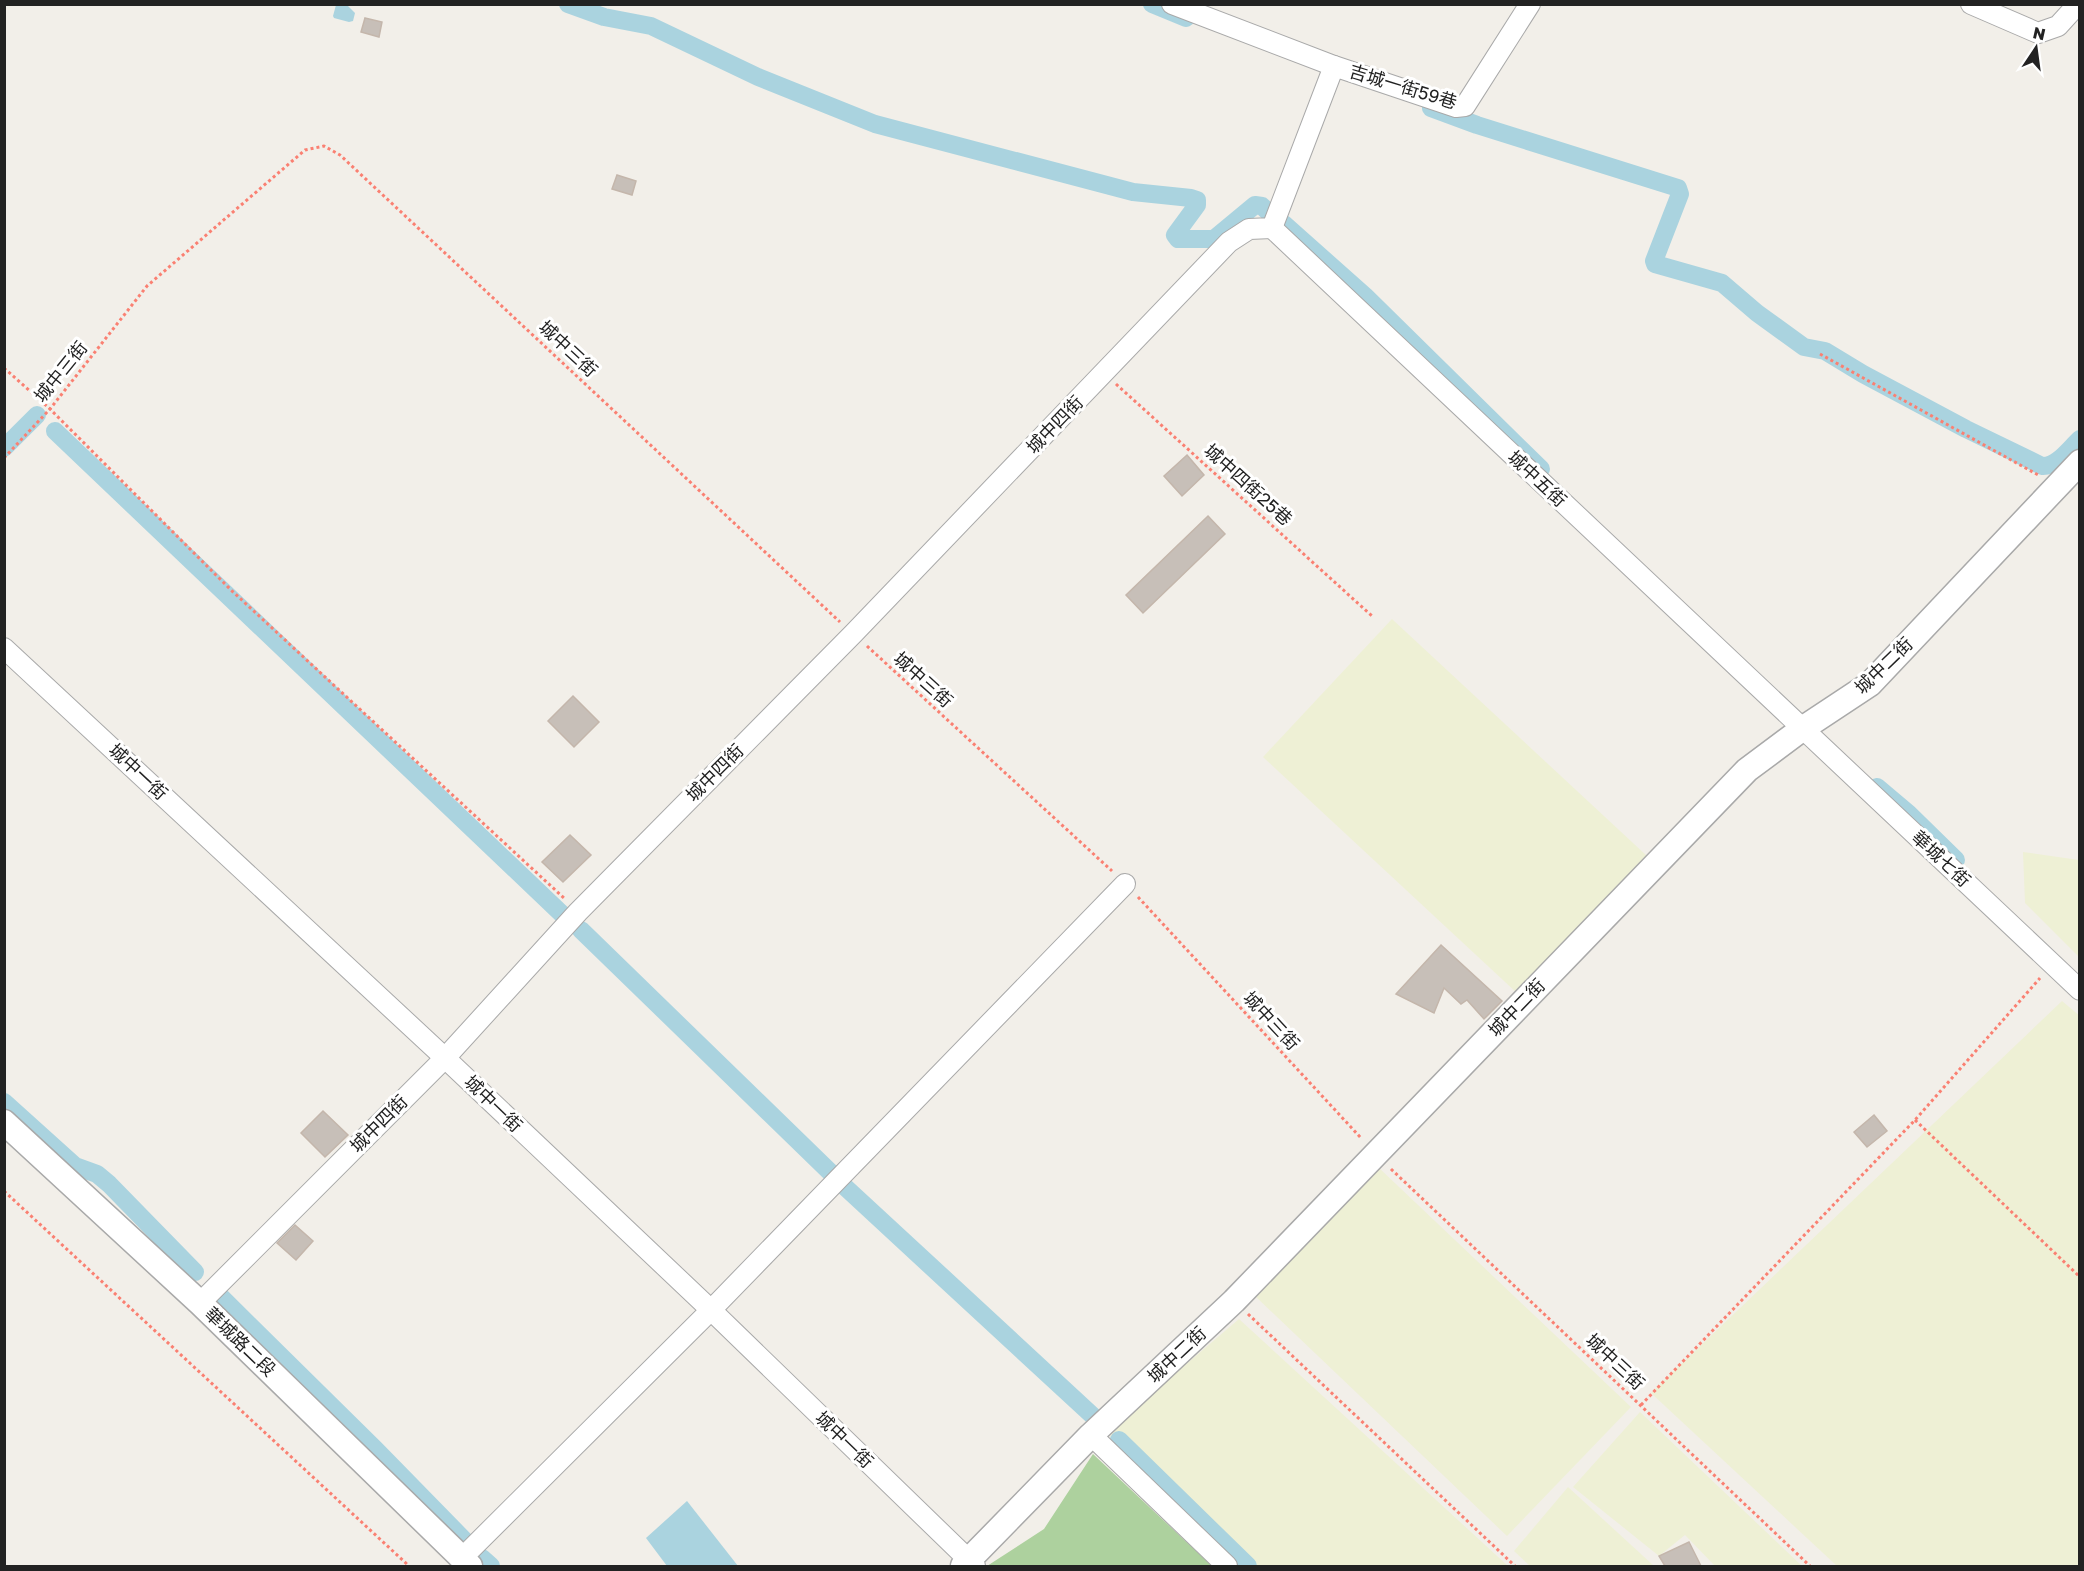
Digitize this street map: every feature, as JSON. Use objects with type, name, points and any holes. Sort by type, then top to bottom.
[{"type":"street","points":[[1172,4],[1334,66]]},
{"type":"street","name":"吉城一街59巷","points":[[1272,228],[1334,66],[1456,107],[1465,106],[1530,4]]},
{"type":"street","points":[[1971,4],[2038,33],[2058,26],[2078,4]]},
{"type":"street","name":"城中四街","points":[[200,1303],[445,1058],[578,912],[853,634],[1105,374],[1229,242],[1249,230],[1272,228]]},
{"type":"street","name":"城中五街","points":[[1272,228],[1802,729]]},
{"type":"street","name":"城中二街","points":[[969,1564],[1091,1435],[1234,1301],[1748,770],[1802,729],[1870,684],[2079,462]]},
{"type":"street","name":"城中一街","points":[[4,648],[445,1058],[711,1310],[969,1564]]},
{"type":"street","name":"華城七街","points":[[1802,729],[2053,963],[2079,990]]},
{"type":"street","points":[[466,1562],[1125,884]]},
{"type":"street","name":"華城路二段","points":[[4,1122],[200,1303],[466,1562]]},
{"type":"street","points":[[1091,1435],[1227,1566]]},
{"type":"path","name":"城中三街","points":[[4,458],[50,409],[147,286],[305,150],[324,146],[340,155],[853,634],[1125,884],[1376,1154],[1810,1566]]},
{"type":"path","points":[[1820,354],[2057,485]]},
{"type":"path","points":[[4,368],[50,409],[231,590],[578,912]]},
{"type":"path","name":"城中四街25巷","points":[[1105,374],[1372,616]]},
{"type":"path","points":[[1640,1405],[1915,1120],[2053,963]]},
{"type":"path","points":[[1915,1120],[2079,1277]]},
{"type":"path","points":[[4,1191],[409,1566]]},
{"type":"path","points":[[1234,1301],[1515,1566]]},
{"type":"green space","points":[[1392,619],[1647,856],[1518,994],[1263,757]]},
{"type":"green space","points":[[2023,852],[2079,860],[2079,957],[2025,903]]},
{"type":"green space","points":[[2062,1001],[2080,1016],[2079,1566],[1837,1566],[1651,1393]]},
{"type":"green space","points":[[1378,1167],[1631,1407],[1507,1536],[1255,1296]]},
{"type":"green space","points":[[1239,1319],[1508,1566],[1246,1566],[1110,1436],[1132,1397],[1184,1366]]},
{"type":"green space","points":[[1640,1412],[1802,1566],[1715,1566],[1685,1535],[1659,1556],[1573,1487]]},
{"type":"green space","points":[[1093,1454],[1212,1566],[987,1566],[1044,1529]]},
{"type":"green space","points":[[1568,1487],[1654,1566],[1530,1566],[1514,1551]]},
{"type":"water","points":[[336,5],[347,5],[355,13],[353,21],[334,18]]},
{"type":"water","points":[[687,1501],[738,1566],[667,1566],[646,1538]]},
{"type":"building","points":[[365,18],[382,22],[379,37],[361,32]]},
{"type":"building","points":[[617,175],[636,181],[632,195],[612,189]]},
{"type":"building","points":[[1187,455],[1204,475],[1182,496],[1164,476]]},
{"type":"building","points":[[1208,516],[1225,534],[1143,613],[1126,595]]},
{"type":"building","points":[[573,696],[599,722],[574,747],[548,721]]},
{"type":"building","points":[[570,835],[591,855],[563,882],[542,862]]},
{"type":"building","points":[[1441,945],[1502,1001],[1484,1019],[1467,1000],[1461,1004],[1444,988],[1434,1013],[1396,994]]},
{"type":"building","points":[[323,1111],[348,1135],[325,1157],[301,1133]]},
{"type":"building","points":[[1874,1115],[1887,1131],[1867,1147],[1854,1132]]},
{"type":"building","points":[[295,1225],[313,1241],[296,1260],[277,1243]]},
{"type":"building","points":[[1689,1542],[1701,1566],[1665,1566],[1659,1556]]},
{"type":"waterway","points":[[568,4],[604,17],[651,26],[758,77],[875,124],[1133,192],[1197,200],[1197,205],[1175,235],[1178,239],[1214,239],[1255,205],[1262,206],[1268,212]]},
{"type":"waterway","points":[[1152,4],[1186,18]]},
{"type":"waterway","points":[[1431,108],[1477,125],[1678,188],[1680,194],[1654,261],[1655,264],[1722,283],[1757,313],[1804,347],[1825,351],[1966,429],[2042,466],[2058,461],[2080,439]]},
{"type":"waterway","points":[[1284,224],[1365,296],[1541,469]]},
{"type":"waterway","points":[[4,448],[37,415]]},
{"type":"waterway","points":[[55,431],[565,917]]},
{"type":"waterway","points":[[1877,787],[1909,814],[1956,860]]},
{"type":"waterway","points":[[581,930],[830,1172]]},
{"type":"waterway","points":[[4,1102],[75,1166],[97,1174],[109,1184],[195,1272]]},
{"type":"waterway","points":[[844,1186],[1094,1417]]},
{"type":"waterway","points":[[222,1298],[470,1546]]},
{"type":"waterway","points":[[1119,1440],[1248,1566]]},
{"type":"waterway","points":[[482,1558],[491,1566]]}]
